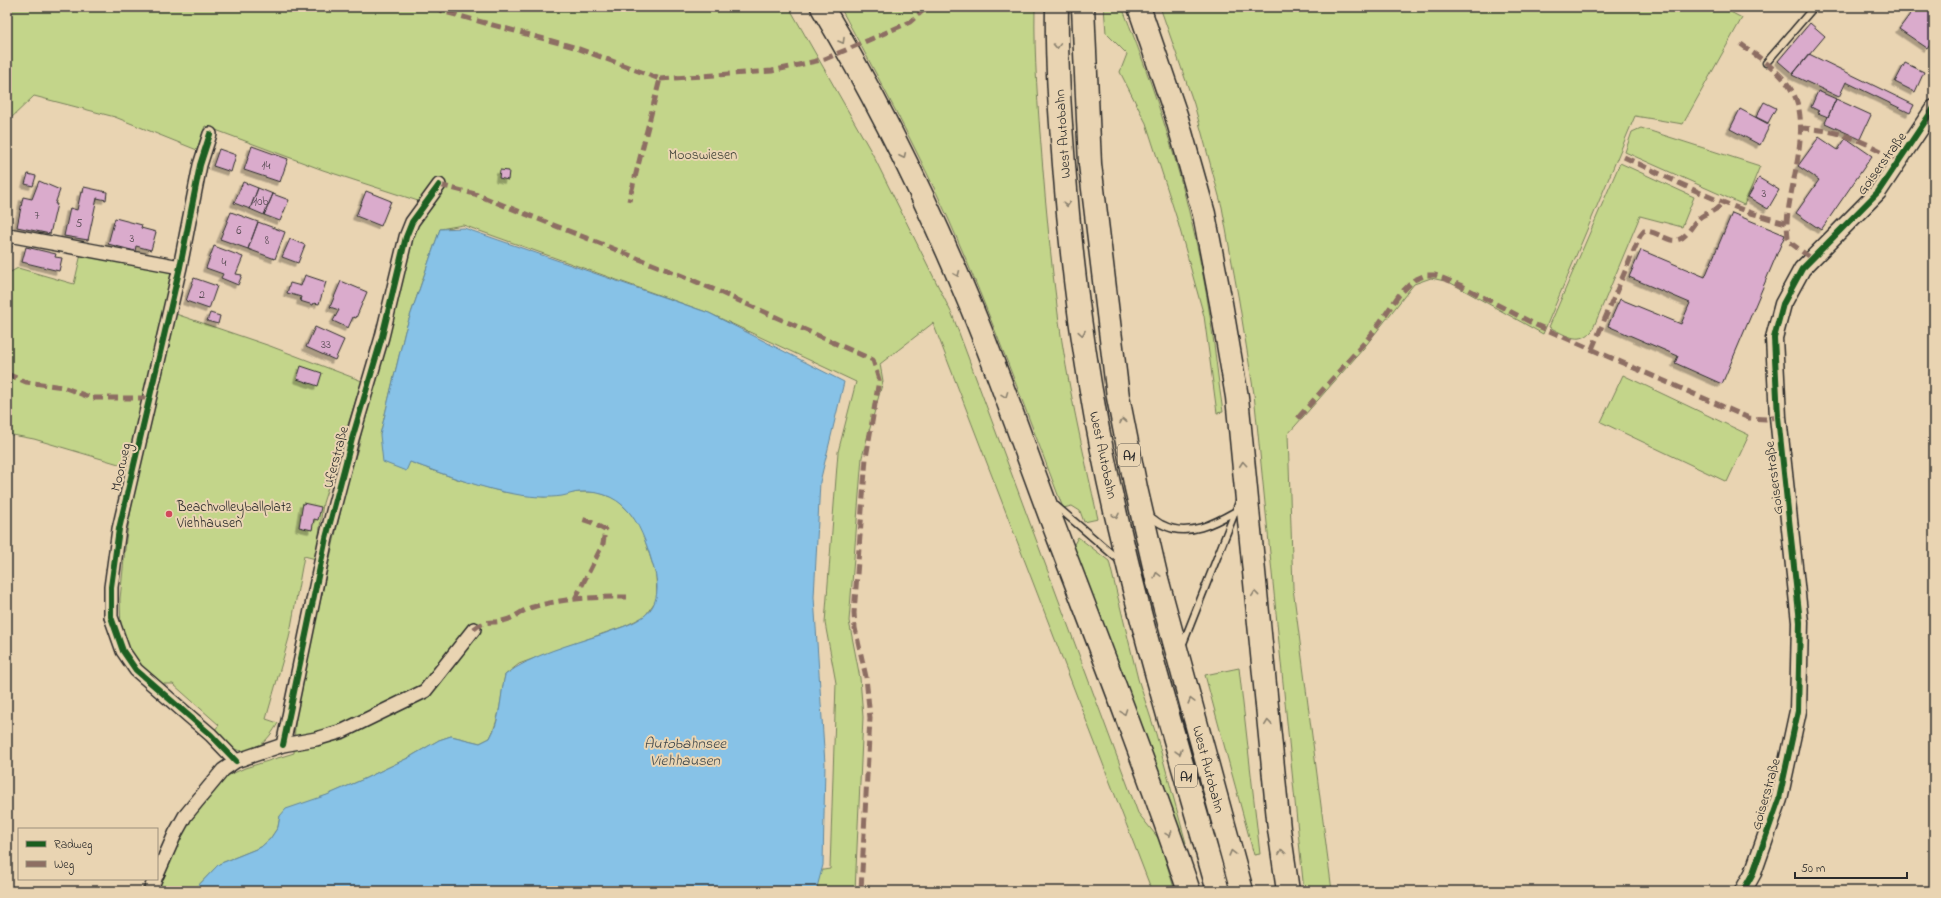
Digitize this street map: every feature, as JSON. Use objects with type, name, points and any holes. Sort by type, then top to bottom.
[{"type":"highway","points":[[822,7],[852,58],[897,143],[936,225],[973,311],[1111,676],[1189,891]]},
{"type":"highway","name":"West Autobahn","points":[[1057,7],[1060,116],[1067,210],[1079,313],[1095,413],[1120,532],[1218,891]]},
{"type":"highway","name":"West Autobahn","points":[[1083,7],[1088,127],[1094,209],[1118,397],[1157,579],[1242,891]]},
{"type":"highway","points":[[1140,7],[1176,115],[1204,214],[1222,303],[1237,397],[1244,486],[1279,829],[1288,891]]},
{"type":"street","name":"Goiserstraße","points":[[1743,891],[1753,873],[1779,799],[1798,711],[1800,622],[1778,417],[1774,338],[1783,304],[1802,269],[1878,192],[1934,108]]},
{"type":"street","name":"Moorweg","points":[[210,134],[200,165],[180,267],[118,529],[111,587],[111,617],[123,651],[136,670],[211,735],[236,761]]},
{"type":"street","name":"Uferstraße","points":[[283,745],[326,538],[352,439],[382,337],[406,237],[412,222],[438,185]]},
{"type":"street","points":[[14,236],[180,267]]},
{"type":"street","points":[[158,873],[175,834],[185,816],[223,770],[236,761],[283,745],[316,739],[343,731],[425,691],[474,629]]},
{"type":"street","points":[[150,891],[155,880]]},
{"type":"lane","points":[[1766,63],[1814,7]]},
{"type":"lane","points":[[1178,655],[1236,511],[1244,486]]},
{"type":"lane","points":[[1042,494],[1130,570]]},
{"type":"lane","points":[[1140,504],[1147,514],[1164,526],[1185,531],[1212,525],[1236,511]]},
{"type":"green space","name":"Mooswiesen","points":[[7,7],[789,7],[872,153],[952,314],[1138,813],[1159,839],[1175,891],[1152,891],[933,323],[880,364],[883,381],[862,457],[849,621],[860,678],[863,717],[855,891],[816,891],[808,879],[817,871],[830,869],[836,683],[825,623],[838,452],[856,382],[709,313],[463,225],[440,229],[405,331],[380,435],[410,462],[457,479],[503,492],[544,497],[579,492],[597,492],[616,499],[630,513],[641,528],[656,575],[657,599],[645,616],[625,626],[519,664],[505,675],[498,715],[490,738],[480,743],[451,736],[439,740],[408,758],[280,816],[278,827],[270,839],[261,847],[219,864],[193,891],[158,891],[175,846],[186,824],[212,789],[227,776],[245,768],[294,753],[297,703],[347,483],[359,445],[365,412],[414,233],[427,208],[418,201],[323,170],[205,126],[197,150],[115,117],[34,96],[7,122]]},
{"type":"green space","points":[[840,7],[1035,7],[1039,120],[1055,294],[1071,391],[1098,519],[1084,522],[1080,511],[1072,506],[1063,508],[994,327],[949,220],[910,139]]},
{"type":"green space","points":[[1104,7],[1122,7],[1137,44],[1175,159],[1186,198],[1203,277],[1212,328],[1223,412],[1217,413],[1204,316],[1177,219],[1146,123],[1120,72],[1127,54],[1106,33]]},
{"type":"green space","points":[[1160,7],[1721,7],[1742,18],[1683,124],[1635,116],[1543,334],[1449,282],[1431,278],[1414,284],[1363,349],[1288,434],[1293,588],[1332,891],[1304,891],[1254,394],[1239,301],[1222,207],[1194,104]]},
{"type":"green space","points":[[1641,128],[1760,166],[1744,205],[1625,152],[1632,132]]},
{"type":"green space","points":[[1620,163],[1694,197],[1682,227],[1640,216],[1592,331],[1582,338],[1571,337],[1549,327]]},
{"type":"green space","points":[[81,254],[173,273],[164,310],[270,346],[362,381],[323,503],[316,559],[304,556],[289,638],[266,719],[278,723],[264,742],[252,749],[245,751],[238,750],[226,744],[213,732],[219,725],[173,684],[154,684],[123,644],[120,599],[126,539],[138,468],[129,467],[34,439],[7,434],[7,274],[18,268],[74,284]]},
{"type":"green space","points":[[1623,375],[1749,435],[1727,482],[1601,422]]},
{"type":"green space","points":[[1078,537],[1109,561],[1138,679],[1156,734],[1186,843],[1183,844],[1072,548]]},
{"type":"green space","points":[[1239,668],[1260,854],[1254,855],[1205,675]]},
{"type":"water","name":"Autobahnsee Viehhausen","points":[[464,228],[709,313],[844,382],[820,482],[814,597],[825,764],[823,865],[816,891],[193,891],[219,864],[261,847],[270,839],[278,827],[280,816],[286,809],[327,795],[364,779],[408,758],[439,740],[451,736],[480,743],[490,738],[494,731],[498,715],[505,675],[527,661],[634,622],[644,616],[653,606],[657,582],[645,540],[631,515],[622,505],[611,497],[597,493],[580,492],[552,497],[520,495],[451,477],[410,462],[406,471],[383,462],[380,435],[405,331],[440,229]]},
{"type":"building","points":[[1909,7],[1934,7],[1934,38],[1927,48],[1899,29],[1913,10]]},
{"type":"building","points":[[1810,23],[1825,36],[1793,74],[1778,61]]},
{"type":"building","points":[[1809,54],[1914,105],[1910,113],[1846,82],[1839,97],[1792,75]]},
{"type":"building","points":[[1905,63],[1924,72],[1915,92],[1895,82]]},
{"type":"building","points":[[1818,91],[1836,99],[1828,117],[1818,113],[1819,111],[1811,107]]},
{"type":"building","points":[[1836,99],[1871,115],[1860,139],[1825,123]]},
{"type":"building","points":[[1764,102],[1776,108],[1768,123],[1756,117]]},
{"type":"building","points":[[1740,109],[1770,125],[1760,145],[1730,129]]},
{"type":"building","points":[[1819,137],[1838,150],[1846,138],[1872,156],[1821,230],[1796,213],[1819,180],[1798,166]]},
{"type":"building","points":[[252,146],[288,159],[280,182],[244,170]]},
{"type":"building","points":[[219,149],[236,155],[231,172],[213,166]]},
{"type":"building","points":[[500,170],[509,171],[508,180],[499,178]]},
{"type":"building","points":[[28,174],[36,176],[33,186],[25,184]]},
{"type":"building","points":[[1759,178],[1779,190],[1768,209],[1748,197]]},
{"type":"building","points":[[39,181],[60,190],[55,204],[57,204],[50,234],[17,227],[23,197],[32,199]]},
{"type":"building","points":[[243,182],[258,188],[250,209],[234,203]]},
{"type":"building","points":[[84,187],[107,192],[106,200],[97,198],[88,240],[64,236],[70,208],[77,210],[81,192],[83,193]]},
{"type":"building","points":[[258,188],[273,194],[264,215],[250,209]]},
{"type":"building","points":[[366,191],[391,201],[381,226],[356,216]]},
{"type":"building","points":[[273,194],[289,200],[280,221],[264,215]]},
{"type":"building","points":[[231,212],[258,222],[248,249],[220,239]]},
{"type":"building","points":[[1732,213],[1785,235],[1722,384],[1675,363],[1678,356],[1608,326],[1620,299],[1681,324],[1690,303],[1629,277],[1641,250],[1705,277]]},
{"type":"building","points":[[115,218],[142,225],[141,228],[156,232],[151,250],[136,246],[135,251],[108,244]]},
{"type":"building","points":[[258,222],[285,232],[275,259],[248,249]]},
{"type":"building","points":[[290,239],[305,245],[298,263],[282,257]]},
{"type":"building","points":[[7,245],[12,246],[9,257],[7,257]]},
{"type":"building","points":[[214,246],[243,257],[236,274],[242,275],[238,285],[221,278],[223,274],[206,268]]},
{"type":"building","points":[[26,247],[56,254],[55,257],[62,258],[59,271],[22,262]]},
{"type":"building","points":[[305,275],[326,282],[319,304],[314,303],[313,305],[300,301],[301,297],[287,293],[290,283],[301,286]]},
{"type":"building","points":[[194,278],[217,286],[209,309],[186,301]]},
{"type":"building","points":[[341,281],[367,292],[356,318],[353,317],[348,328],[333,321],[339,310],[330,307]]},
{"type":"building","points":[[210,313],[220,316],[218,324],[207,321]]},
{"type":"building","points":[[315,327],[344,340],[335,360],[306,347]]},
{"type":"building","points":[[301,366],[322,373],[318,386],[297,379]]},
{"type":"building","points":[[303,503],[321,507],[318,520],[314,519],[312,530],[299,527]]},
{"type":"marked path","points":[[434,7],[445,12],[574,47],[660,79],[629,201]]},
{"type":"marked path","points":[[660,79],[772,71],[825,59],[910,22],[927,7]]},
{"type":"marked path","points":[[1741,44],[1782,77],[1792,91],[1798,105],[1800,138],[1787,223],[1788,241],[1812,259]]},
{"type":"marked path","points":[[1800,128],[1815,129],[1840,134],[1863,142],[1899,161]]},
{"type":"marked path","points":[[1624,157],[1725,203],[1745,211],[1787,223]]},
{"type":"marked path","points":[[439,185],[475,194],[690,279],[873,360],[879,380],[866,458],[854,613],[855,628],[866,677],[870,718],[861,891]]},
{"type":"marked path","points":[[1592,349],[1640,236],[1644,231],[1655,233],[1671,240],[1676,240],[1685,236],[1698,219],[1715,210],[1722,203]]},
{"type":"marked path","points":[[1298,418],[1371,335],[1399,295],[1414,280],[1426,275],[1435,275],[1460,285],[1536,325],[1749,418],[1766,419],[1778,417]]},
{"type":"marked path","points":[[7,374],[26,382],[63,387],[92,398],[149,398]]},
{"type":"marked path","points":[[575,599],[603,544],[605,530],[591,522],[581,519]]},
{"type":"marked path","points":[[474,629],[482,624],[506,620],[529,608],[545,604],[603,597],[627,597]]},
{"type":"cycle path","points":[[1743,891],[1753,873],[1779,799],[1798,711],[1800,622],[1778,417],[1774,338],[1783,304],[1802,269],[1878,192],[1934,108]]},
{"type":"cycle path","points":[[210,134],[200,165],[180,267],[119,529],[111,587],[111,617],[123,651],[136,670],[211,735],[236,761]]},
{"type":"cycle path","points":[[283,745],[326,538],[352,439],[382,337],[406,237],[412,222],[439,185]]},
{"type":"place","name":"Beachvolleyballplatz Viehhausen","points":[[169,514]]}]
